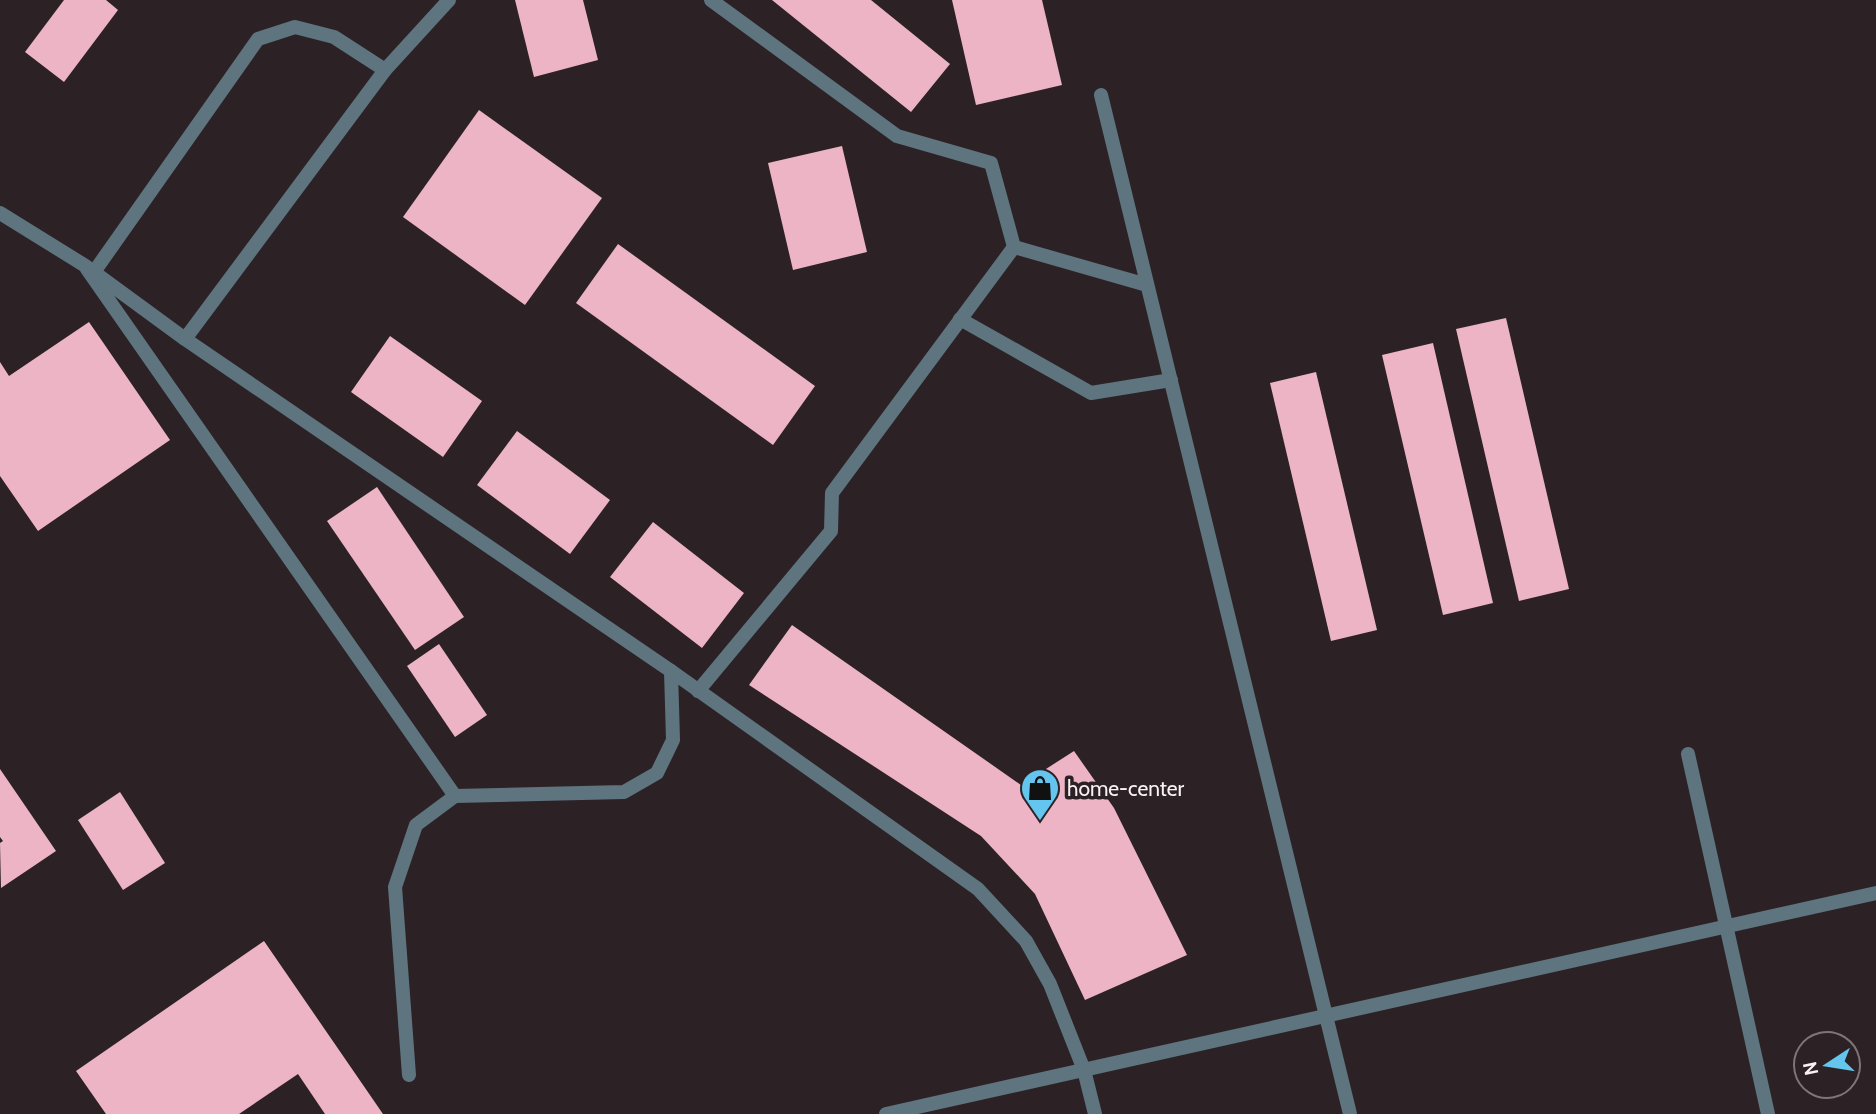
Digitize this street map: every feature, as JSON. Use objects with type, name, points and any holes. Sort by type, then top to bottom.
[{"type":"street","points":[[185,339],[385,70],[449,0]]},
{"type":"street","points":[[711,0],[897,136],[991,163],[1014,247]]},
{"type":"street","points":[[89,268],[258,39],[295,27],[334,37],[385,70]]},
{"type":"street","points":[[1101,95],[1350,1114]]},
{"type":"street","points":[[0,213],[89,268],[185,339],[671,671],[978,889],[1026,941],[1050,984],[1084,1070],[1095,1114]]},
{"type":"street","points":[[1014,247],[1147,285]]},
{"type":"street","points":[[698,691],[831,531],[832,493],[1014,247]]},
{"type":"street","points":[[89,268],[455,796]]},
{"type":"street","points":[[960,319],[1091,393],[1171,380]]},
{"type":"street","points":[[409,1075],[395,887],[416,825],[455,796],[624,792],[646,780],[657,773],[673,740],[671,671]]},
{"type":"street","points":[[1688,754],[1768,1114]]},
{"type":"street","points":[[886,1114],[1876,893]]},
{"type":"building","points":[[64,0],[106,0],[118,10],[64,82],[25,52]]},
{"type":"building","points":[[515,0],[583,0],[598,60],[534,77]]},
{"type":"building","points":[[772,0],[871,0],[950,64],[911,112]]},
{"type":"building","points":[[952,0],[1042,0],[1062,85],[976,105]]},
{"type":"building","points":[[479,110],[602,198],[525,305],[403,217]]},
{"type":"building","points":[[842,146],[867,252],[793,270],[768,163]]},
{"type":"building","points":[[618,244],[815,386],[773,445],[576,303]]},
{"type":"building","points":[[1506,318],[1569,589],[1519,601],[1456,329]]},
{"type":"building","points":[[89,322],[170,440],[38,531],[0,476],[0,362],[9,376]]},
{"type":"building","points":[[390,336],[482,401],[443,457],[351,392]]},
{"type":"building","points":[[1433,343],[1493,603],[1443,615],[1382,355]]},
{"type":"building","points":[[1316,372],[1377,630],[1331,641],[1270,383]]},
{"type":"building","points":[[517,431],[610,500],[570,554],[477,485]]},
{"type":"building","points":[[377,487],[464,617],[415,650],[327,521]]},
{"type":"building","points":[[653,522],[744,593],[702,648],[610,577]]},
{"type":"building","name":"home-center","points":[[792,625],[1021,785],[1074,751],[1114,808],[1187,955],[1085,1000],[1035,894],[981,836],[749,685]]},
{"type":"building","points":[[439,644],[487,715],[455,737],[407,666]]},
{"type":"building","points":[[0,769],[56,851],[1,888],[0,843],[3,841],[0,837]]},
{"type":"building","points":[[120,792],[165,863],[123,890],[78,820]]},
{"type":"building","points":[[264,941],[383,1114],[325,1114],[298,1074],[239,1114],[106,1114],[76,1071]]},
{"type":"place","name":"home-center","points":[[1040,822]]}]
